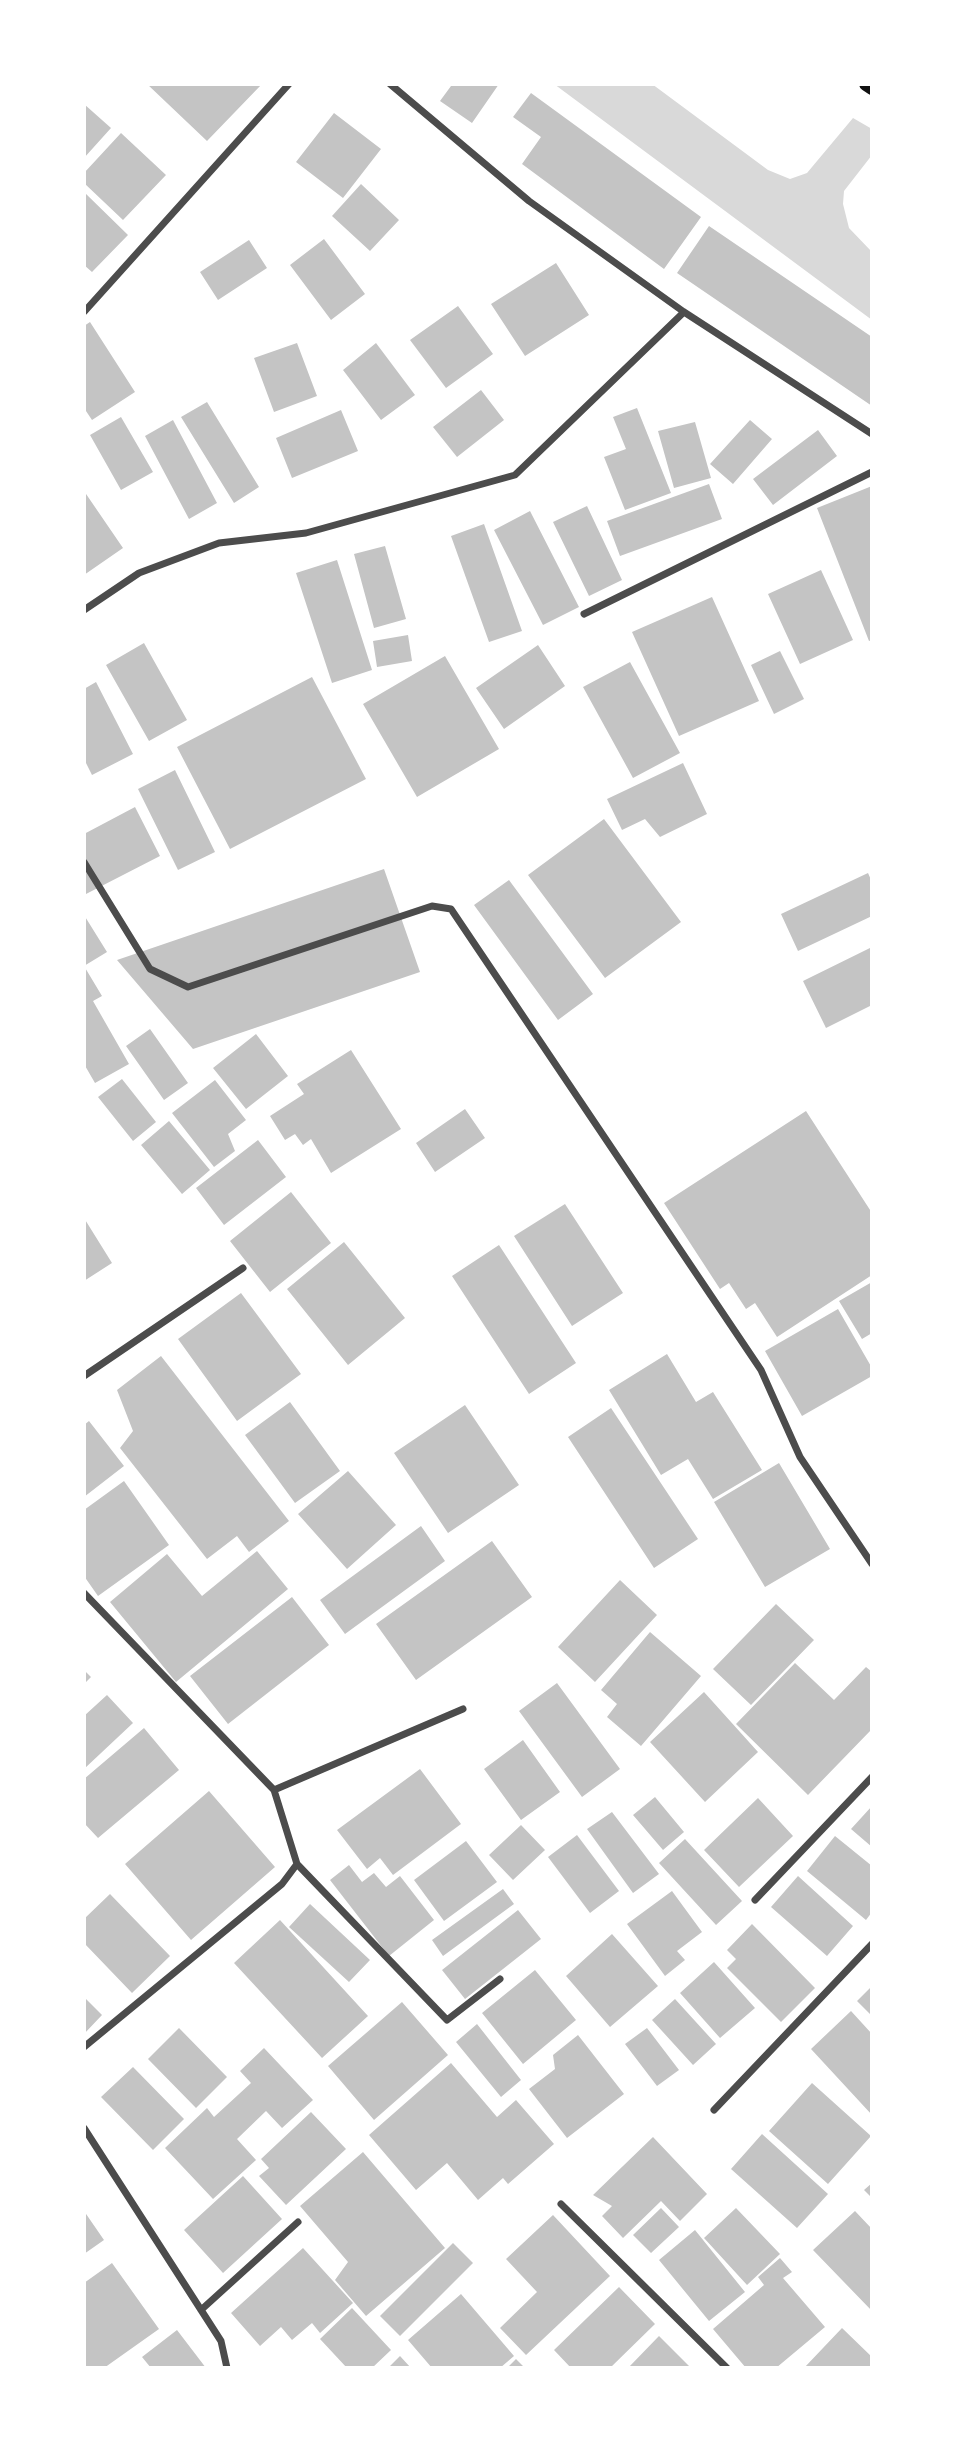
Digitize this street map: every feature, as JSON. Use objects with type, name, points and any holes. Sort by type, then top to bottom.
[{"type":"main road","points":[[866,84],[872,88]]},
{"type":"street","points":[[84,312],[289,84]]},
{"type":"street","points":[[390,84],[529,201],[684,312],[872,434]]},
{"type":"street","points":[[84,610],[139,573],[219,543],[306,533],[515,475],[684,312]]},
{"type":"street","points":[[584,614],[872,472]]},
{"type":"street","points":[[84,862],[150,969],[188,987],[432,906],[451,909],[761,1370],[800,1457],[872,1564]]},
{"type":"street","points":[[84,1376],[243,1268]]},
{"type":"street","points":[[84,1593],[274,1790],[298,1864],[447,2020],[500,1979]]},
{"type":"street","points":[[274,1790],[463,1709]]},
{"type":"street","points":[[755,1900],[872,1777]]},
{"type":"street","points":[[84,2047],[282,1884],[298,1864]]},
{"type":"street","points":[[714,2110],[872,1944]]},
{"type":"street","points":[[84,2128],[221,2341],[227,2368]]},
{"type":"street","points":[[561,2204],[727,2368]]},
{"type":"street","points":[[201,2310],[298,2222]]},
{"type":"shaded area","points":[[554,84],[652,84],[768,170],[790,179],[807,173],[853,118],[872,129],[872,155],[844,191],[843,204],[849,228],[872,252],[872,320]]},
{"type":"building","points":[[147,84],[262,84],[207,141]]},
{"type":"building","points":[[447,84],[499,84],[472,123],[440,101],[451,86]]},
{"type":"building","points":[[531,93],[701,217],[664,269],[522,164],[541,137],[513,117]]},
{"type":"building","points":[[84,104],[111,128],[84,158]]},
{"type":"building","points":[[334,113],[381,149],[343,198],[296,162]]},
{"type":"building","points":[[121,133],[166,175],[123,220],[84,183],[84,173]]},
{"type":"building","points":[[361,184],[399,220],[370,251],[332,216]]},
{"type":"building","points":[[84,192],[128,235],[92,272],[84,265]]},
{"type":"building","points":[[709,226],[872,337],[872,406],[677,273]]},
{"type":"building","points":[[324,239],[365,294],[331,320],[290,265]]},
{"type":"building","points":[[249,240],[267,268],[218,300],[200,272]]},
{"type":"building","points":[[556,263],[589,315],[525,356],[491,304]]},
{"type":"building","points":[[458,306],[493,354],[446,388],[410,340]]},
{"type":"building","points":[[90,322],[135,392],[92,420],[84,408],[84,326]]},
{"type":"building","points":[[297,343],[317,396],[274,412],[254,358]]},
{"type":"building","points":[[376,343],[415,395],[381,420],[343,370]]},
{"type":"building","points":[[481,390],[504,420],[457,457],[433,427]]},
{"type":"building","points":[[207,402],[259,487],[234,503],[181,417]]},
{"type":"building","points":[[637,408],[671,493],[625,510],[604,457],[626,449],[613,417]]},
{"type":"building","points":[[341,410],[358,451],[292,478],[276,438]]},
{"type":"building","points":[[121,417],[153,472],[121,490],[90,435]]},
{"type":"building","points":[[173,420],[217,503],[189,519],[145,436]]},
{"type":"building","points":[[750,420],[772,439],[733,484],[710,464]]},
{"type":"building","points":[[695,422],[711,478],[674,488],[658,431]]},
{"type":"building","points":[[818,430],[837,456],[773,505],[753,479]]},
{"type":"building","points":[[709,484],[722,519],[620,556],[607,521]]},
{"type":"building","points":[[872,486],[872,640],[869,641],[817,508]]},
{"type":"building","points":[[84,491],[123,548],[84,575]]},
{"type":"building","points":[[587,506],[622,580],[589,596],[553,522]]},
{"type":"building","points":[[530,511],[579,607],[543,625],[494,530]]},
{"type":"building","points":[[484,524],[522,631],[489,642],[451,536]]},
{"type":"building","points":[[385,546],[406,619],[374,628],[354,554]]},
{"type":"building","points":[[337,560],[372,670],[332,683],[296,573]]},
{"type":"building","points":[[821,570],[853,640],[800,664],[768,594]]},
{"type":"building","points":[[712,597],[759,701],[679,736],[632,632]]},
{"type":"building","points":[[408,635],[412,661],[377,667],[373,641]]},
{"type":"building","points":[[144,643],[187,720],[149,741],[106,665]]},
{"type":"building","points":[[538,645],[565,686],[504,729],[476,688]]},
{"type":"building","points":[[780,651],[804,699],[774,714],[751,665]]},
{"type":"building","points":[[445,656],[499,749],[417,797],[363,704]]},
{"type":"building","points":[[630,662],[680,753],[633,778],[583,687]]},
{"type":"building","points":[[312,677],[366,779],[230,849],[177,747]]},
{"type":"building","points":[[96,682],[133,754],[92,775],[84,759],[84,689]]},
{"type":"building","points":[[683,763],[707,814],[660,837],[645,819],[622,830],[607,799]]},
{"type":"building","points":[[175,770],[215,852],[178,870],[138,789]]},
{"type":"building","points":[[135,807],[160,856],[86,894],[84,834]]},
{"type":"building","points":[[604,819],[681,922],[605,978],[528,875]]},
{"type":"building","points":[[384,869],[420,972],[193,1049],[117,960]]},
{"type":"building","points":[[868,873],[872,882],[872,916],[798,951],[781,914]]},
{"type":"building","points":[[509,880],[593,994],[558,1020],[474,905]]},
{"type":"building","points":[[84,915],[107,952],[84,966]]},
{"type":"building","points":[[872,947],[872,1005],[826,1028],[803,981]]},
{"type":"building","points":[[84,966],[102,996],[93,1001],[129,1064],[95,1083],[84,1064]]},
{"type":"building","points":[[150,1029],[188,1083],[164,1100],[126,1046]]},
{"type":"building","points":[[256,1034],[288,1076],[246,1109],[213,1068]]},
{"type":"building","points":[[351,1050],[401,1129],[331,1173],[311,1139],[303,1145],[295,1134],[285,1140],[270,1116],[304,1094],[297,1084]]},
{"type":"building","points":[[122,1079],[156,1122],[133,1141],[98,1097]]},
{"type":"building","points":[[215,1080],[246,1120],[228,1134],[235,1151],[214,1167],[172,1113]]},
{"type":"building","points":[[465,1109],[485,1138],[435,1172],[416,1143]]},
{"type":"building","points":[[806,1111],[872,1213],[872,1275],[777,1337],[755,1303],[746,1309],[729,1283],[720,1289],[664,1203]]},
{"type":"building","points":[[169,1121],[210,1170],[182,1194],[141,1145]]},
{"type":"building","points":[[258,1140],[286,1177],[224,1225],[196,1188]]},
{"type":"building","points":[[291,1192],[331,1243],[270,1292],[230,1241]]},
{"type":"building","points":[[565,1204],[623,1293],[572,1326],[514,1236]]},
{"type":"building","points":[[84,1218],[112,1263],[84,1281]]},
{"type":"building","points":[[344,1242],[405,1318],[348,1365],[287,1289]]},
{"type":"building","points":[[499,1245],[576,1363],[529,1394],[452,1276]]},
{"type":"building","points":[[872,1282],[872,1333],[862,1339],[839,1301]]},
{"type":"building","points":[[241,1293],[301,1374],[237,1421],[178,1339]]},
{"type":"building","points":[[838,1309],[872,1368],[872,1376],[802,1416],[765,1351]]},
{"type":"building","points":[[667,1354],[696,1402],[713,1392],[762,1470],[713,1499],[688,1459],[661,1475],[609,1390]]},
{"type":"building","points":[[161,1356],[289,1521],[249,1552],[237,1536],[207,1559],[120,1448],[133,1431],[117,1390]]},
{"type":"building","points":[[290,1402],[340,1471],[295,1503],[245,1435]]},
{"type":"building","points":[[465,1405],[519,1485],[448,1533],[394,1453]]},
{"type":"building","points":[[611,1408],[698,1539],[654,1568],[568,1437]]},
{"type":"building","points":[[89,1421],[124,1466],[84,1497],[84,1425]]},
{"type":"building","points":[[779,1463],[830,1549],[765,1587],[714,1502]]},
{"type":"building","points":[[348,1471],[396,1525],[347,1569],[298,1514]]},
{"type":"building","points":[[124,1481],[169,1545],[98,1596],[84,1576],[84,1510]]},
{"type":"building","points":[[421,1526],[445,1561],[345,1634],[320,1600]]},
{"type":"building","points":[[492,1541],[532,1597],[416,1680],[376,1624]]},
{"type":"building","points":[[257,1551],[288,1589],[176,1682],[110,1602],[167,1554],[202,1596]]},
{"type":"building","points":[[620,1580],[657,1615],[595,1682],[558,1647]]},
{"type":"building","points":[[292,1597],[329,1645],[228,1724],[190,1676]]},
{"type":"building","points":[[776,1604],[814,1640],[751,1705],[713,1669]]},
{"type":"building","points":[[650,1632],[701,1676],[641,1746],[607,1717],[617,1704],[601,1690]]},
{"type":"building","points":[[795,1663],[834,1700],[866,1667],[872,1672],[872,1729],[808,1795],[736,1724]]},
{"type":"building","points":[[84,1670],[91,1677],[84,1684]]},
{"type":"building","points":[[557,1683],[620,1769],[582,1797],[519,1711]]},
{"type":"building","points":[[704,1692],[758,1752],[705,1802],[650,1742]]},
{"type":"building","points":[[107,1695],[133,1723],[84,1769],[84,1716]]},
{"type":"building","points":[[144,1728],[179,1770],[98,1838],[84,1823],[84,1779]]},
{"type":"building","points":[[523,1740],[560,1792],[521,1820],[484,1769]]},
{"type":"building","points":[[420,1769],[461,1824],[393,1875],[380,1858],[367,1869],[337,1830]]},
{"type":"building","points":[[209,1791],[275,1867],[191,1940],[125,1864]]},
{"type":"building","points":[[655,1797],[684,1832],[663,1850],[633,1815]]},
{"type":"building","points":[[758,1798],[793,1836],[739,1887],[704,1850]]},
{"type":"building","points":[[872,1806],[872,1847],[851,1829]]},
{"type":"building","points":[[612,1812],[659,1874],[633,1893],[587,1829]]},
{"type":"building","points":[[521,1825],[545,1850],[513,1880],[489,1855]]},
{"type":"building","points":[[577,1835],[619,1891],[590,1913],[548,1857]]},
{"type":"building","points":[[835,1836],[872,1866],[872,1912],[866,1920],[807,1871]]},
{"type":"building","points":[[685,1839],[742,1901],[716,1925],[659,1863]]},
{"type":"building","points":[[466,1841],[497,1882],[444,1921],[414,1880]]},
{"type":"building","points":[[349,1865],[362,1882],[374,1873],[386,1887],[400,1876],[434,1920],[389,1956],[330,1880]]},
{"type":"building","points":[[798,1876],[853,1926],[827,1956],[771,1907]]},
{"type":"building","points":[[503,1889],[514,1904],[443,1956],[432,1940]]},
{"type":"building","points":[[672,1891],[702,1932],[677,1951],[685,1960],[665,1976],[627,1924]]},
{"type":"building","points":[[110,1894],[170,1956],[132,1993],[84,1943],[84,1919]]},
{"type":"building","points":[[310,1904],[370,1960],[349,1982],[289,1927]]},
{"type":"building","points":[[518,1910],[541,1939],[465,1999],[442,1970]]},
{"type":"building","points":[[280,1920],[368,2016],[322,2058],[234,1963]]},
{"type":"building","points":[[752,1924],[815,1988],[781,2022],[727,1968],[736,1959],[727,1950]]},
{"type":"building","points":[[612,1934],[658,1986],[610,2027],[566,1976]]},
{"type":"building","points":[[714,1962],[755,2008],[720,2038],[680,1993]]},
{"type":"building","points":[[535,1970],[576,2020],[523,2064],[482,2013]]},
{"type":"building","points":[[872,1986],[872,2016],[857,2001]]},
{"type":"building","points":[[84,1997],[102,2015],[84,2034]]},
{"type":"building","points":[[675,1999],[716,2044],[693,2065],[652,2020]]},
{"type":"building","points":[[402,2002],[448,2055],[374,2120],[328,2066]]},
{"type":"building","points":[[851,2011],[872,2034],[872,2115],[811,2049]]},
{"type":"building","points":[[477,2024],[521,2080],[501,2097],[456,2042]]},
{"type":"building","points":[[179,2028],[227,2077],[196,2108],[148,2059]]},
{"type":"building","points":[[647,2028],[679,2070],[657,2086],[625,2044]]},
{"type":"building","points":[[578,2035],[624,2094],[567,2138],[529,2089],[555,2069],[553,2055]]},
{"type":"building","points":[[264,2048],[313,2100],[282,2128],[266,2111],[237,2139],[256,2160],[213,2199],[165,2148],[207,2108],[214,2117],[251,2083],[240,2071]]},
{"type":"building","points":[[451,2063],[497,2117],[516,2100],[554,2144],[508,2184],[503,2178],[478,2200],[447,2163],[416,2190],[369,2135]]},
{"type":"building","points":[[133,2067],[184,2119],[153,2150],[101,2097]]},
{"type":"building","points":[[812,2083],[871,2136],[828,2184],[769,2131]]},
{"type":"building","points":[[311,2112],[346,2149],[286,2205],[259,2176],[269,2168],[261,2159]]},
{"type":"building","points":[[762,2134],[828,2194],[797,2228],[731,2169]]},
{"type":"building","points":[[653,2137],[707,2194],[680,2221],[661,2201],[623,2238],[602,2216],[612,2206],[593,2195]]},
{"type":"building","points":[[363,2152],[445,2248],[366,2316],[335,2280],[348,2262],[300,2206]]},
{"type":"building","points":[[243,2176],[282,2219],[223,2273],[184,2230]]},
{"type":"building","points":[[872,2183],[872,2198],[864,2190]]},
{"type":"building","points":[[661,2208],[679,2227],[651,2253],[633,2235]]},
{"type":"building","points":[[736,2208],[780,2254],[747,2285],[704,2238]]},
{"type":"building","points":[[84,2211],[104,2240],[84,2254]]},
{"type":"building","points":[[855,2211],[872,2229],[872,2311],[813,2250]]},
{"type":"building","points":[[553,2215],[610,2276],[526,2355],[500,2328],[537,2292],[506,2259]]},
{"type":"building","points":[[695,2230],[745,2292],[709,2321],[659,2260]]},
{"type":"building","points":[[453,2243],[473,2263],[400,2336],[380,2316]]},
{"type":"building","points":[[303,2248],[353,2303],[320,2333],[312,2323],[292,2340],[281,2327],[260,2346],[231,2313]]},
{"type":"building","points":[[780,2258],[792,2272],[783,2278],[825,2327],[776,2368],[746,2368],[713,2329],[764,2285],[758,2277]]},
{"type":"building","points":[[112,2263],[159,2329],[104,2368],[84,2368],[84,2283]]},
{"type":"building","points":[[619,2287],[655,2324],[610,2368],[571,2368],[554,2350]]},
{"type":"building","points":[[461,2294],[514,2356],[500,2368],[432,2368],[408,2340]]},
{"type":"building","points":[[352,2308],[391,2350],[372,2368],[347,2368],[320,2339]]},
{"type":"building","points":[[842,2328],[872,2357],[872,2368],[804,2368]]},
{"type":"building","points":[[177,2330],[206,2368],[151,2368],[142,2357]]},
{"type":"building","points":[[659,2336],[691,2368],[628,2368]]},
{"type":"building","points":[[400,2356],[411,2368],[388,2368]]},
{"type":"building","points":[[516,2359],[525,2368],[507,2368]]}]
